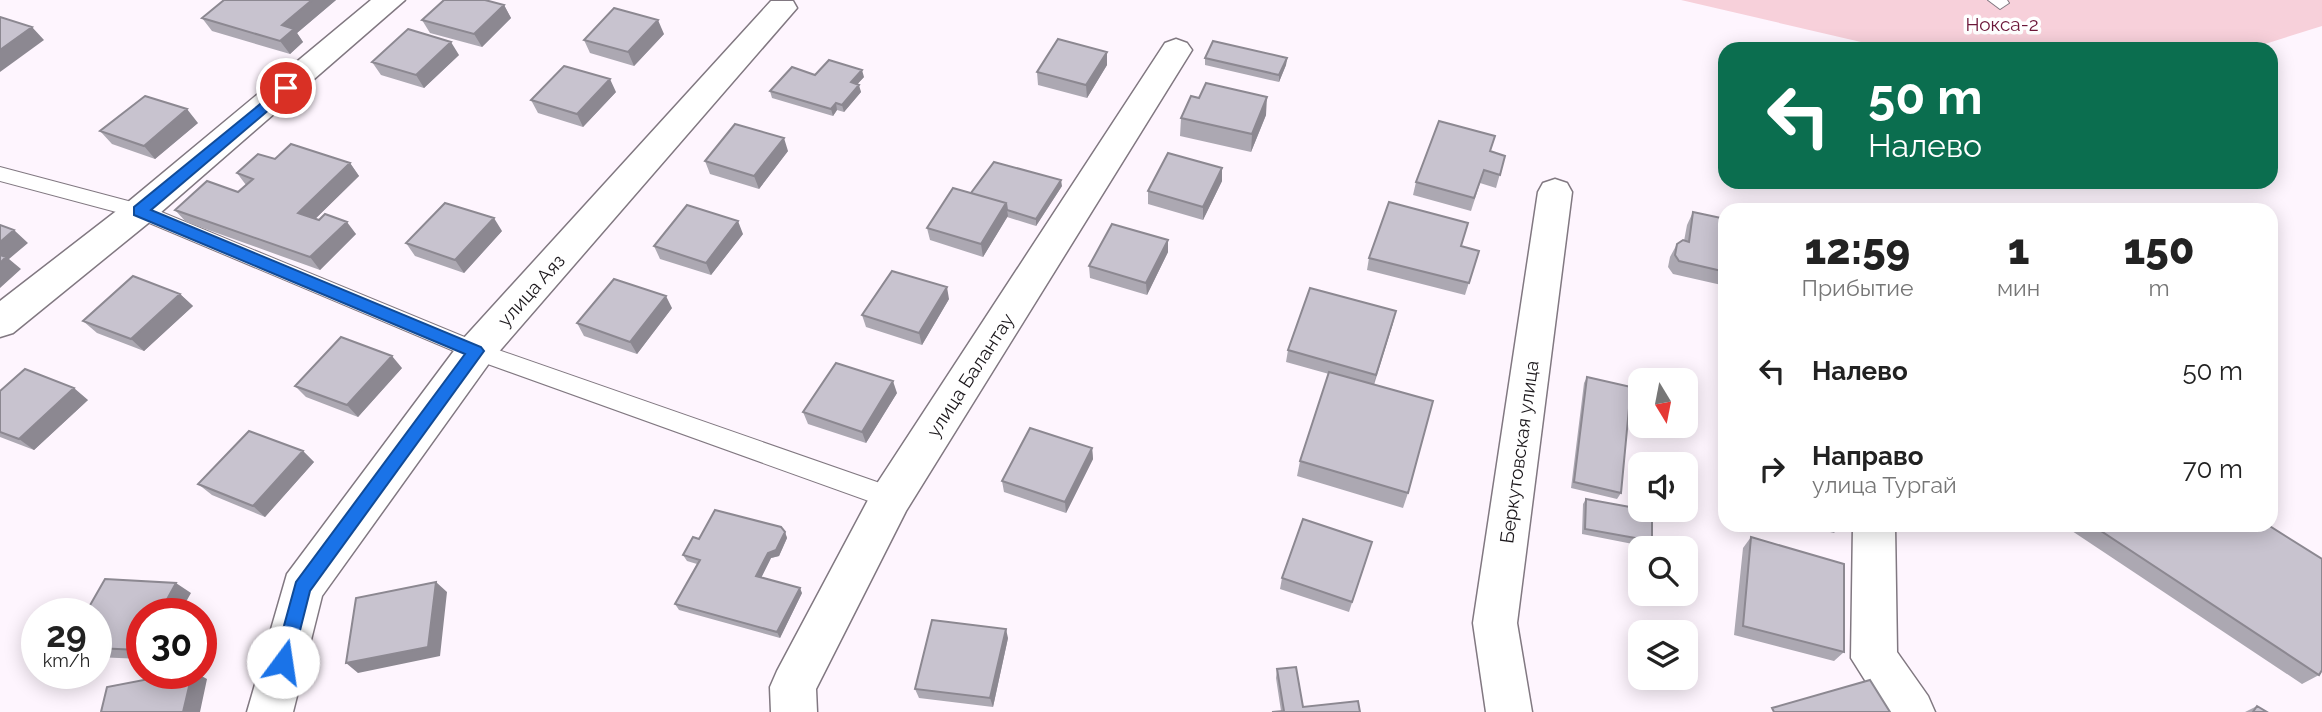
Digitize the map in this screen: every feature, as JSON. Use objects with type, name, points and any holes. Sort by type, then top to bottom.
[{"type":"street","points":[[0,322],[139,211],[390,0]]},
{"type":"street","name":"улица Аяз","points":[[270,712],[302,588],[476,351],[782,8]]},
{"type":"street","name":"улица Балантау","points":[[794,712],[793,687],[891,498],[1177,50]]},
{"type":"street","name":"Беркутовская улица","points":[[1509,712],[1495,623],[1555,192]]},
{"type":"street","points":[[1874,532],[1874,658],[1912,712]]},
{"type":"lane","points":[[0,174],[139,211],[476,351],[891,498]]},
{"type":"green space","name":"Нокса-2","points":[[1681,0],[2322,0],[2322,26],[2271,42],[1861,42]]},
{"type":"building","points":[[224,0],[312,0],[282,25],[294,29],[280,41],[202,18]]},
{"type":"building","points":[[444,0],[485,0],[504,5],[474,34],[422,20]]},
{"type":"building","points":[[614,8],[658,20],[628,52],[584,40]]},
{"type":"building","points":[[0,17],[32,27],[0,50]]},
{"type":"building","points":[[408,29],[451,42],[416,75],[372,62]]},
{"type":"building","points":[[1058,39],[1107,52],[1086,85],[1037,72]]},
{"type":"building","points":[[1213,41],[1287,58],[1279,75],[1205,58]]},
{"type":"building","points":[[829,60],[862,70],[851,82],[859,85],[842,105],[836,103],[831,109],[770,91],[792,67],[815,75]]},
{"type":"building","points":[[564,66],[610,79],[577,114],[531,100]]},
{"type":"building","points":[[1206,83],[1267,97],[1252,134],[1181,118],[1191,96],[1199,98]]},
{"type":"building","points":[[145,96],[187,109],[144,146],[100,131]]},
{"type":"building","points":[[1439,121],[1495,136],[1490,151],[1505,156],[1500,175],[1484,170],[1474,198],[1416,182]]},
{"type":"building","points":[[735,124],[784,138],[754,176],[705,161]]},
{"type":"building","points":[[291,144],[350,163],[298,213],[319,220],[325,214],[347,222],[310,257],[175,210],[207,181],[238,192],[253,179],[237,173],[258,154],[275,159]]},
{"type":"building","points":[[1168,153],[1222,168],[1203,207],[1148,191]]},
{"type":"building","points":[[994,162],[1061,180],[1036,219],[1007,210],[1006,203],[971,193]]},
{"type":"building","points":[[953,188],[1006,203],[981,244],[927,228]]},
{"type":"building","points":[[1389,202],[1468,223],[1461,246],[1479,251],[1469,283],[1369,258]]},
{"type":"building","points":[[445,203],[494,218],[455,260],[406,243]]},
{"type":"building","points":[[687,205],[738,221],[706,263],[654,246]]},
{"type":"building","points":[[1693,212],[1718,217],[1718,270],[1679,261],[1675,255],[1677,244],[1683,240],[1689,242]]},
{"type":"building","points":[[1112,224],[1168,240],[1146,283],[1089,266]]},
{"type":"building","points":[[0,225],[14,230],[0,242]]},
{"type":"building","points":[[892,271],[947,287],[919,333],[862,315]]},
{"type":"building","points":[[133,276],[180,294],[131,339],[83,321]]},
{"type":"building","points":[[614,279],[666,296],[630,342],[577,323]]},
{"type":"building","points":[[1310,288],[1396,311],[1376,375],[1288,350]]},
{"type":"building","points":[[341,337],[392,356],[347,405],[295,386]]},
{"type":"building","points":[[836,363],[893,381],[862,432],[803,412]]},
{"type":"building","points":[[25,369],[74,388],[19,439],[0,432],[0,391]]},
{"type":"building","points":[[1329,372],[1433,401],[1408,493],[1300,461]]},
{"type":"building","points":[[1587,377],[1628,386],[1628,419],[1621,493],[1574,482]]},
{"type":"building","points":[[1030,428],[1092,448],[1065,502],[1002,481]]},
{"type":"building","points":[[249,431],[303,451],[253,506],[198,484]]},
{"type":"building","points":[[1586,499],[1628,507],[1628,522],[1652,522],[1652,536],[1628,537],[1585,529]]},
{"type":"building","points":[[715,510],[781,527],[785,532],[776,550],[768,553],[756,576],[800,588],[777,632],[675,604],[700,560],[683,555],[693,537],[699,539]]},
{"type":"building","points":[[1303,519],[1372,542],[1352,602],[1282,578]]},
{"type":"building","points":[[2278,531],[2322,559],[2322,670],[2319,675],[2103,532]]},
{"type":"building","points":[[1751,537],[1844,564],[1844,652],[1743,626]]},
{"type":"building","points":[[105,579],[176,583],[168,598],[126,598],[126,649],[112,649],[112,598],[94,598]]},
{"type":"building","points":[[436,582],[428,647],[346,663],[356,598]]},
{"type":"building","points":[[932,620],[1006,629],[990,698],[915,689]]},
{"type":"building","points":[[1296,667],[1303,707],[1358,701],[1360,712],[1272,712],[1284,711],[1277,669]]},
{"type":"building","points":[[1870,680],[1890,712],[1774,712],[1772,708]]},
{"type":"building","points":[[126,683],[126,689],[188,689],[183,712],[101,712],[107,689],[112,689],[112,686]]},
{"type":"building","points":[[2257,706],[2267,712],[2253,712]]},
{"type":"route","points":[[283,662],[302,588],[476,351],[139,211],[286,88]]}]
